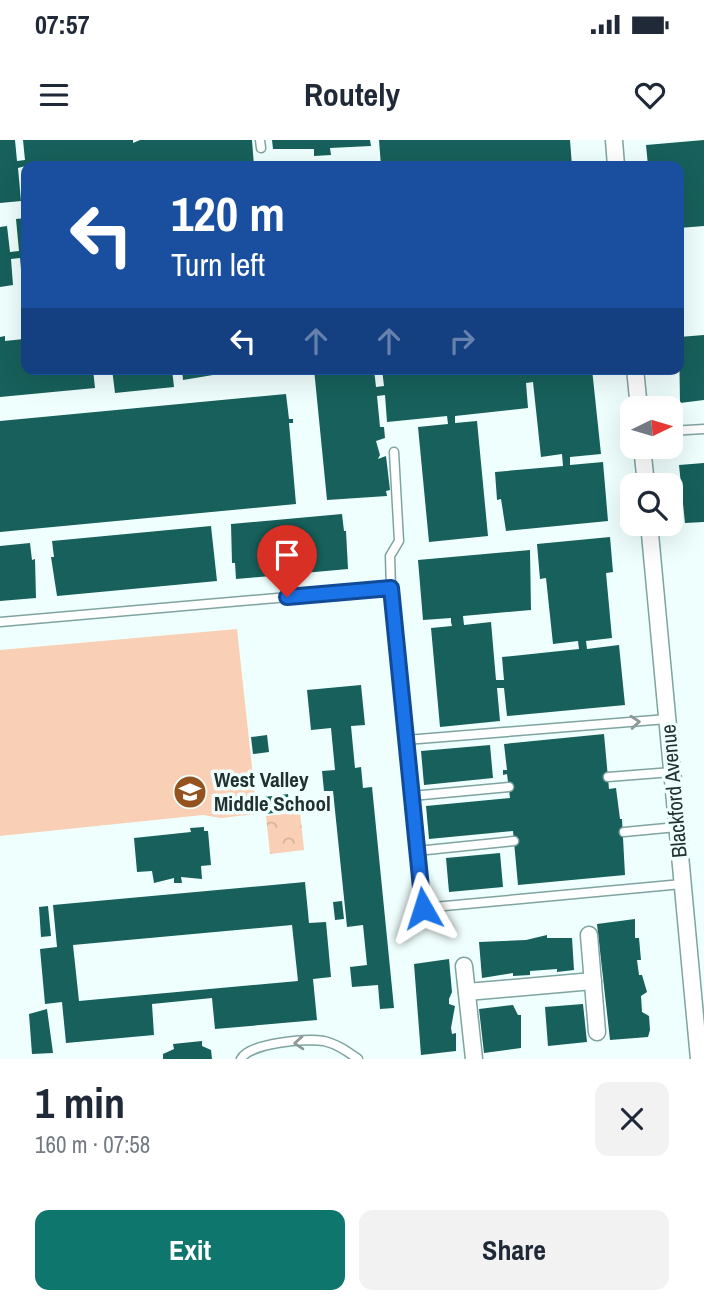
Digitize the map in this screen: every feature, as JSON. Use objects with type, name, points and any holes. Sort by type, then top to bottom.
[{"type":"street","points":[[614,140],[616,161]]},
{"type":"street","points":[[636,375],[638,396]]},
{"type":"street","name":"Blackford Avenue","points":[[650,536],[699,1059]]},
{"type":"street","points":[[589,935],[597,1032]]},
{"type":"street","points":[[464,966],[474,1059]]},
{"type":"street","points":[[467,992],[593,981]]},
{"type":"lane","points":[[683,430],[704,429]]},
{"type":"lane","points":[[394,452],[400,541],[390,556],[391,588],[423,908],[682,884]]},
{"type":"lane","points":[[0,622],[391,588]]},
{"type":"lane","points":[[406,740],[667,719]]},
{"type":"lane","points":[[608,777],[672,772]]},
{"type":"lane","points":[[412,796],[509,787]]},
{"type":"lane","points":[[624,832],[677,827]]},
{"type":"lane","points":[[417,851],[514,841]]},
{"type":"lane","points":[[241,1059],[243,1054],[259,1046],[323,1041],[358,1059]]},
{"type":"green space","points":[[237,629],[257,814],[221,818],[203,815],[0,836],[0,650]]},
{"type":"green space","points":[[300,812],[304,850],[270,854],[266,816]]},
{"type":"building","points":[[0,140],[15,140],[17,161],[25,160],[23,140],[133,140],[133,143],[140,140],[252,140],[254,161],[21,161],[21,167],[18,168],[21,201],[0,203]]},
{"type":"building","points":[[272,140],[370,140],[371,146],[330,148],[331,155],[314,156],[314,149],[273,149]]},
{"type":"building","points":[[379,140],[570,140],[572,161],[381,161]]},
{"type":"building","points":[[704,140],[704,226],[684,228],[684,161],[648,161],[646,145]]},
{"type":"building","points":[[21,218],[21,269],[20,258],[11,259],[13,285],[0,287],[0,227],[7,226],[10,252],[19,251],[16,219]]},
{"type":"building","points":[[704,335],[704,400],[683,403],[683,396],[680,396],[680,375],[684,375],[684,337]]},
{"type":"building","points":[[5,336],[5,341],[21,339],[21,375],[94,375],[95,388],[0,397],[0,337]]},
{"type":"building","points":[[113,375],[173,375],[174,387],[115,393]]},
{"type":"building","points":[[183,375],[213,375],[183,380]]},
{"type":"building","points":[[315,375],[375,375],[376,387],[384,386],[383,375],[593,375],[601,454],[570,457],[570,465],[603,462],[608,521],[506,531],[501,499],[497,500],[495,472],[563,466],[562,454],[541,457],[533,382],[526,383],[528,408],[455,416],[455,423],[477,421],[488,536],[429,542],[418,427],[448,424],[447,416],[387,422],[385,395],[377,396],[380,427],[384,427],[385,438],[376,441],[380,455],[378,459],[386,456],[390,490],[386,491],[387,496],[327,500]]},
{"type":"building","points":[[286,394],[289,419],[293,419],[293,423],[289,423],[296,504],[0,532],[0,421]]},
{"type":"building","points":[[704,463],[704,522],[685,523],[683,473],[680,473],[679,465]]},
{"type":"building","points":[[342,514],[346,531],[348,569],[236,579],[235,563],[232,563],[231,524]]},
{"type":"building","points":[[211,526],[217,581],[57,596],[51,557],[54,557],[52,541]]},
{"type":"building","points":[[610,537],[613,572],[606,573],[612,638],[586,641],[587,649],[619,645],[625,705],[507,716],[504,688],[497,688],[500,721],[440,727],[431,628],[452,626],[451,618],[423,620],[418,560],[530,550],[531,610],[463,616],[464,625],[491,622],[496,680],[504,680],[502,657],[579,649],[578,641],[553,644],[546,578],[540,579],[537,544]]},
{"type":"building","points":[[30,543],[32,560],[35,559],[36,598],[0,601],[0,546]]},
{"type":"building","points":[[361,685],[365,725],[351,726],[355,768],[361,767],[363,788],[372,787],[394,1008],[380,1009],[378,985],[352,987],[350,967],[367,965],[363,925],[347,927],[333,791],[324,791],[322,771],[335,770],[331,728],[311,730],[307,690]]},
{"type":"building","points":[[604,734],[609,789],[616,788],[622,819],[625,875],[518,885],[513,831],[429,839],[426,806],[510,798],[507,774],[503,775],[503,770],[507,770],[504,744]]},
{"type":"building","points":[[267,735],[269,752],[253,754],[251,737]]},
{"type":"building","points":[[490,745],[493,778],[424,785],[421,751]]},
{"type":"building","points":[[288,794],[290,811],[266,814],[264,797]]},
{"type":"building","points":[[204,827],[204,831],[208,831],[211,865],[201,866],[202,879],[181,877],[182,883],[174,883],[174,878],[154,883],[152,871],[137,872],[134,838],[191,832],[190,828]]},
{"type":"building","points":[[500,853],[503,887],[449,892],[446,858]]},
{"type":"building","points":[[305,882],[309,923],[326,922],[331,977],[313,979],[317,1020],[215,1029],[212,998],[152,1004],[154,1035],[66,1043],[62,1002],[45,1004],[40,949],[57,947],[53,905]],"holes":[[[292,925],[298,981],[79,1001],[73,945]]]},
{"type":"building","points":[[342,901],[344,919],[335,920],[333,902]]},
{"type":"building","points":[[48,906],[51,936],[41,937],[39,907]]},
{"type":"building","points":[[635,919],[635,938],[639,938],[641,960],[637,960],[639,975],[642,975],[647,992],[641,996],[642,1012],[649,1016],[650,1030],[648,1037],[610,1040],[597,924]]},
{"type":"building","points":[[547,935],[547,938],[572,938],[574,970],[530,971],[530,975],[513,976],[513,973],[482,978],[479,942],[526,940]]},
{"type":"building","points":[[449,959],[452,992],[449,1004],[455,1006],[451,1028],[452,1034],[456,1033],[456,1051],[421,1055],[414,964]]},
{"type":"building","points":[[583,1004],[587,1042],[548,1046],[545,1007]]},
{"type":"building","points":[[513,1005],[518,1015],[521,1015],[521,1048],[484,1053],[479,1009]]},
{"type":"building","points":[[47,1009],[53,1053],[32,1054],[29,1014]]},
{"type":"building","points":[[202,1041],[202,1046],[211,1050],[212,1059],[163,1059],[163,1054],[174,1049],[173,1044]]},
{"type":"place","name":"West Valley Middle School","points":[[190,792]]},
{"type":"route","points":[[287,597],[391,588],[423,908]]}]
